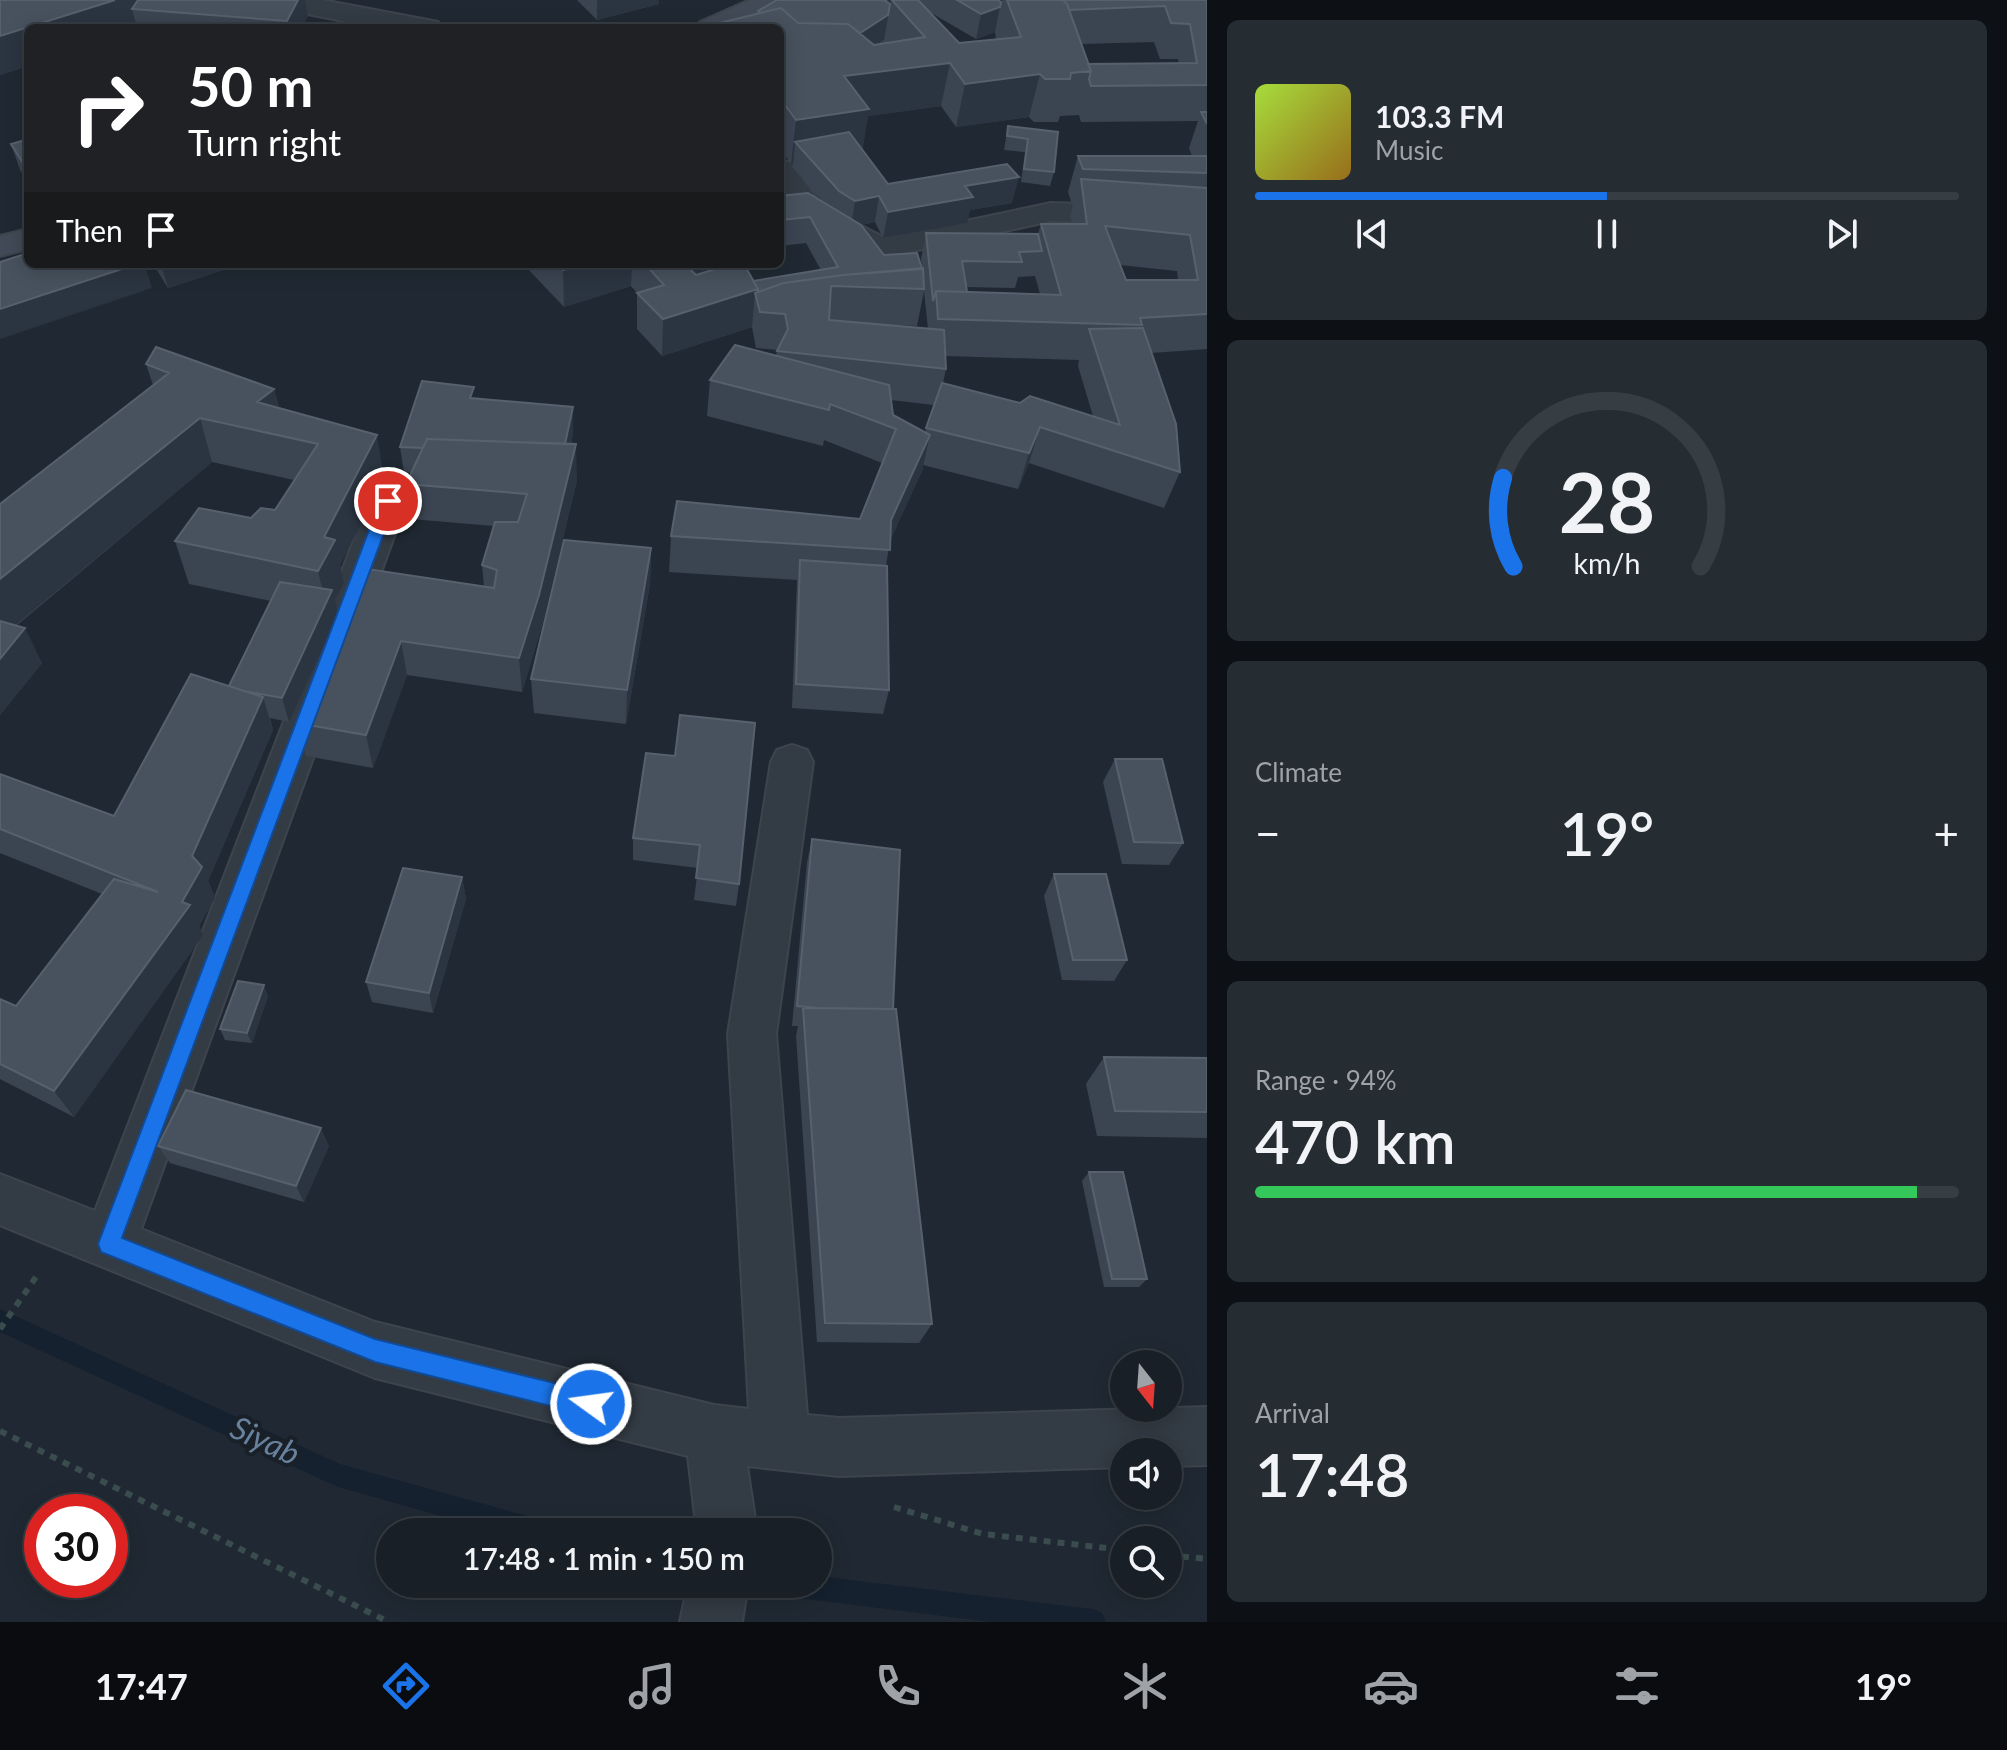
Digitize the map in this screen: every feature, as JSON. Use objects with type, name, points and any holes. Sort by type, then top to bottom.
[{"type":"main road","points":[[719,24],[772,0]]},
{"type":"main road","points":[[0,246],[24,240]]},
{"type":"street","points":[[277,0],[321,6],[390,24]]},
{"type":"street","points":[[329,0],[390,24]]},
{"type":"street","points":[[784,175],[811,213],[881,248],[1051,212],[1207,217]]},
{"type":"street","points":[[109,1244],[388,501]]},
{"type":"street","points":[[780,1441],[752,1034],[792,762]]},
{"type":"street","points":[[0,1199],[375,1350],[714,1434],[839,1447],[1207,1436]]},
{"type":"street","points":[[714,1434],[721,1518]]},
{"type":"street","points":[[711,1622],[715,1598]]},
{"type":"path","points":[[0,1329],[35,1279]]},
{"type":"path","points":[[0,1431],[389,1622]]},
{"type":"path","points":[[1182,1556],[1207,1559]]},
{"type":"building","points":[[0,0],[115,0],[38,24],[24,24],[24,28],[0,36]]},
{"type":"building","points":[[138,0],[298,0],[287,21],[132,9]]},
{"type":"building","points":[[777,0],[887,0],[890,4],[888,15],[860,33],[848,24],[798,23],[781,8],[758,11]]},
{"type":"building","points":[[892,0],[918,0],[959,43],[1021,37],[1007,0],[1063,0],[1091,71],[1071,73],[1070,79],[1045,79],[1040,74],[965,84],[950,63],[844,76],[869,109],[796,120],[784,104],[784,24],[723,22],[781,8],[798,23],[848,24],[874,45],[925,37]]},
{"type":"building","points":[[957,0],[1001,2],[1000,7],[981,14]]},
{"type":"building","points":[[1063,0],[1207,0],[1207,85],[1091,86],[1088,64],[1197,63],[1190,24],[1171,23],[1165,6],[1069,10]]},
{"type":"building","points":[[1008,126],[1058,132],[1054,172],[1024,169],[1028,139],[1007,136]]},
{"type":"building","points":[[849,132],[888,184],[1007,164],[1019,177],[965,186],[973,197],[888,212],[879,196],[855,201],[839,191],[795,142]]},
{"type":"building","points":[[24,140],[24,165],[11,144]]},
{"type":"building","points":[[1078,156],[1207,156],[1207,173],[1083,169]]},
{"type":"building","points":[[1081,179],[1207,188],[1207,314],[1140,318],[1142,325],[938,319],[936,291],[1061,295],[1041,224],[1087,224]],"holes":[[[1105,226],[1190,235],[1198,280],[1126,280]]]},
{"type":"building","points":[[808,193],[861,225],[884,255],[917,253],[922,269],[784,283],[758,292],[753,281],[838,267],[810,217],[784,220],[784,196]]},
{"type":"building","points":[[926,233],[1038,234],[1042,251],[1019,252],[1022,262],[962,261],[967,292],[936,291],[933,301]]},
{"type":"building","points":[[24,254],[24,268],[125,268],[0,309],[0,262]]},
{"type":"building","points":[[649,268],[689,268],[696,275],[719,268],[746,268],[758,289],[663,319],[637,293],[664,285]]},
{"type":"building","points":[[923,268],[924,289],[831,286],[829,320],[944,330],[946,369],[777,351],[788,329],[785,314],[760,312],[755,293],[784,283]]},
{"type":"building","points":[[1143,328],[1176,424],[1180,472],[1040,427],[1029,453],[926,428],[942,383],[1020,403],[1030,396],[1120,425],[1089,329]]},
{"type":"building","points":[[735,345],[889,385],[893,415],[930,435],[891,520],[890,550],[671,536],[677,501],[860,519],[896,429],[830,404],[829,410],[710,380]]},
{"type":"building","points":[[156,347],[274,389],[257,402],[377,435],[324,537],[335,540],[318,571],[175,541],[199,508],[251,518],[261,508],[275,510],[318,444],[200,418],[0,579],[0,504],[169,373],[146,364]]},
{"type":"building","points":[[422,381],[474,387],[470,398],[573,407],[565,444],[427,439],[423,448],[400,447]]},
{"type":"building","points":[[427,439],[576,444],[539,595],[519,658],[401,641],[366,735],[297,723],[361,568],[494,588],[497,570],[482,565],[495,522],[518,522],[527,494],[406,484]]},
{"type":"building","points":[[564,540],[651,548],[627,690],[531,679]]},
{"type":"building","points":[[800,560],[887,566],[889,690],[796,684]]},
{"type":"building","points":[[280,582],[332,590],[282,698],[229,686]]},
{"type":"building","points":[[0,621],[25,628],[0,659]]},
{"type":"building","points":[[191,674],[263,697],[192,856],[202,867],[182,902],[190,905],[54,1091],[0,1064],[0,999],[16,1006],[114,879],[158,892],[0,829],[0,774],[114,816]]},
{"type":"building","points":[[680,715],[755,723],[739,884],[696,878],[700,845],[633,838],[646,753],[675,756]]},
{"type":"building","points":[[1115,759],[1162,759],[1183,843],[1134,842]]},
{"type":"building","points":[[812,839],[900,850],[893,1009],[797,1006]]},
{"type":"building","points":[[403,868],[462,877],[429,993],[366,982]]},
{"type":"building","points":[[1054,874],[1106,874],[1127,960],[1073,960]]},
{"type":"building","points":[[238,981],[264,985],[247,1033],[220,1029]]},
{"type":"building","points":[[803,1008],[896,1009],[932,1324],[825,1323]]},
{"type":"building","points":[[1104,1057],[1207,1058],[1207,1112],[1115,1111]]},
{"type":"building","points":[[186,1090],[321,1128],[296,1186],[158,1146]]},
{"type":"building","points":[[1089,1172],[1123,1172],[1147,1279],[1112,1279]]},
{"type":"waterway","name":"Siyab","points":[[0,1320],[338,1475],[491,1518]]},
{"type":"waterway","name":"Siyab","points":[[832,1590],[1093,1622]]},
{"type":"route","points":[[388,501],[109,1244],[375,1350],[591,1404]]}]
